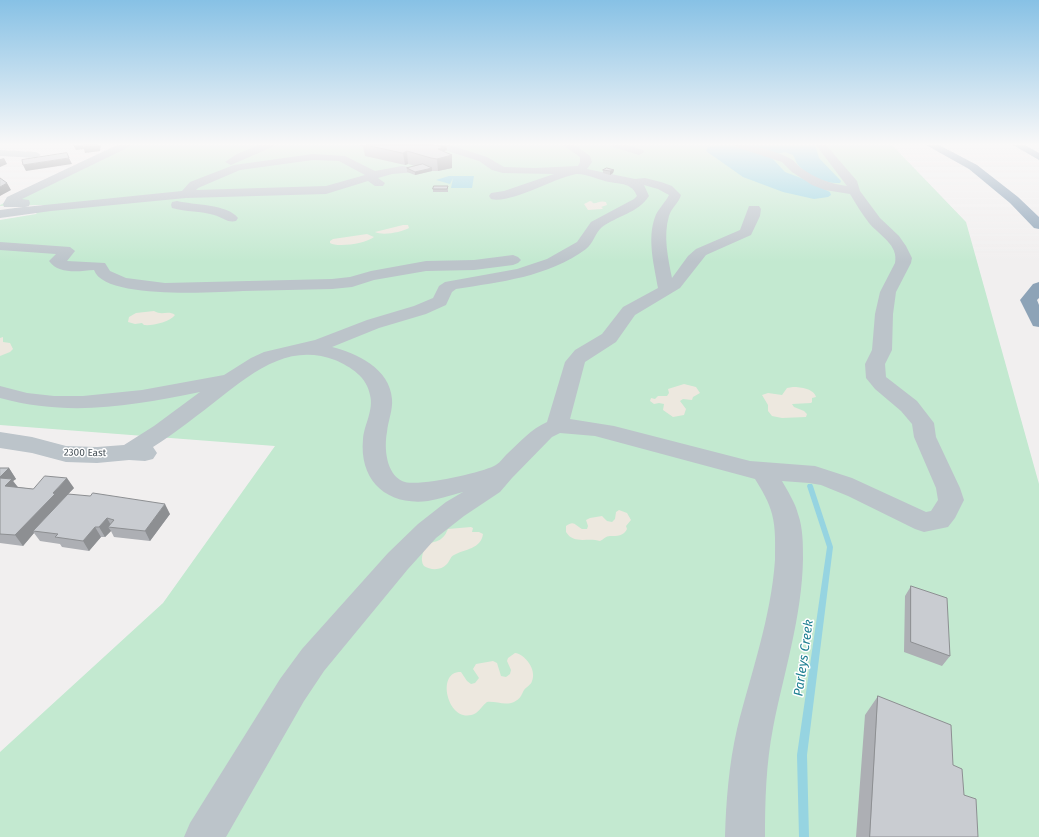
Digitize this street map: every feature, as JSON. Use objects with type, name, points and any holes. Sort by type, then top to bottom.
[{"type":"highway","points":[[994,184],[1014,200],[1039,225]]},
{"type":"highway","points":[[1039,287],[1028,300],[1039,322]]},
{"type":"street","points":[[15,224],[52,207],[55,204],[53,202],[9,204],[11,200],[44,184]]},
{"type":"street","points":[[99,203],[108,199],[156,190],[177,184]]},
{"type":"street","points":[[186,194],[196,184]]},
{"type":"street","points":[[240,184],[252,186],[269,184]]},
{"type":"street","points":[[326,190],[345,187],[351,184]]},
{"type":"street","points":[[0,214],[52,207],[186,194],[356,190],[388,185],[384,184]]},
{"type":"street","points":[[495,196],[535,184]]},
{"type":"street","points":[[0,392],[11,396],[69,403],[140,396],[229,381],[246,369],[271,356],[320,345],[373,324],[433,305],[440,300],[446,288],[451,285],[536,269],[547,265],[575,250],[584,243],[596,225],[640,201],[643,196],[642,191],[635,184]]},
{"type":"street","points":[[652,184],[668,189],[675,196],[665,209],[660,231],[663,271],[667,290]]},
{"type":"street","points":[[821,184],[829,187],[854,191]]},
{"type":"street","points":[[204,837],[292,690],[313,660],[398,561],[427,531],[455,509],[491,486],[503,472],[544,432],[557,426],[578,426],[606,431],[706,459],[763,472],[795,472],[815,476],[835,482],[924,522],[939,520],[946,511],[951,500],[948,488],[926,437],[923,424],[909,406],[882,385],[876,378],[875,364],[882,350],[884,314],[888,292],[903,263],[904,258],[901,249],[894,239],[875,221],[854,191],[853,184]]},
{"type":"street","points":[[177,204],[187,208],[214,210],[231,218]]},
{"type":"street","points":[[557,426],[578,356],[610,337],[622,318],[630,310],[675,285],[688,265],[700,253],[710,247],[746,232],[753,216],[754,209]]},
{"type":"street","points":[[0,246],[65,250],[68,251],[57,261],[59,263],[69,266],[98,266],[101,267],[103,274],[121,282],[165,288],[340,284],[371,276],[426,266],[463,266],[494,263],[560,246],[575,250]]},
{"type":"street","points":[[306,348],[323,350],[349,358],[365,369],[376,382],[381,395],[379,418],[374,441],[376,464],[382,477],[392,489],[408,493],[427,492],[503,472]]},
{"type":"street","name":"2300 East","points":[[0,440],[32,445],[66,454],[97,455],[139,453],[162,431],[229,381]]},
{"type":"street","points":[[745,837],[748,768],[755,730],[781,617],[788,569],[789,543],[787,519],[778,495],[763,472]]},
{"type":"green space","points":[[43,184],[930,184],[966,222],[1039,484],[1039,837],[0,837],[0,752],[163,603],[275,446],[0,425],[0,220],[36,214],[43,205],[0,205]]},
{"type":"sand","points":[[590,201],[594,203],[602,201],[606,202],[607,205],[601,207],[603,208],[602,209],[588,210],[584,204]]},
{"type":"sand","points":[[408,225],[409,228],[392,233],[383,234],[375,232]]},
{"type":"sand","points":[[367,234],[374,237],[352,244],[339,245],[330,243],[333,239]]},
{"type":"sand","points":[[154,311],[175,315],[165,322],[152,325],[128,322],[129,317],[136,313]]},
{"type":"sand","points":[[3,337],[3,342],[10,343],[13,349],[10,352],[0,356],[0,338]]},
{"type":"sand","points":[[684,384],[696,387],[700,393],[693,397],[692,400],[683,399],[680,401],[686,409],[684,415],[673,417],[663,410],[664,404],[654,404],[650,401],[651,398],[655,399],[658,396],[667,396],[669,393],[668,389]]},
{"type":"sand","points":[[793,387],[810,390],[815,394],[816,397],[812,398],[811,403],[792,404],[794,407],[804,411],[807,414],[806,417],[782,418],[772,416],[768,411],[768,405],[762,395],[768,393],[782,395],[787,388]]},
{"type":"sand","points":[[619,510],[627,513],[631,520],[626,526],[626,531],[618,536],[607,536],[600,541],[577,540],[569,536],[566,532],[566,526],[571,523],[582,529],[587,529],[588,526],[586,520],[590,518],[602,516],[607,521],[612,522],[615,519],[616,512]]},
{"type":"sand","points":[[473,528],[472,532],[479,532],[483,534],[482,539],[476,546],[453,556],[442,568],[432,569],[424,566],[422,556],[428,545],[441,539],[448,529]]},
{"type":"sand","points":[[515,653],[526,659],[533,672],[530,685],[524,690],[518,700],[507,704],[487,702],[476,713],[466,716],[458,713],[448,698],[448,680],[453,674],[461,672],[467,681],[471,684],[475,683],[479,678],[473,669],[476,664],[493,661],[497,663],[501,676],[506,677],[510,674],[511,670],[507,661],[508,658]]},
{"type":"water","points":[[452,184],[473,184],[472,188],[451,188]]},
{"type":"water","points":[[762,184],[814,184],[830,192],[831,195],[828,197],[814,199],[783,192]]},
{"type":"building","points":[[434,186],[448,186],[447,189],[433,189]]},
{"type":"building","points":[[0,468],[9,468],[0,477]]},
{"type":"building","points":[[45,476],[67,478],[53,493],[55,494],[15,535],[0,534],[0,478],[12,479],[5,486],[33,489]]},
{"type":"building","points":[[93,493],[165,504],[145,531],[108,527],[114,520],[107,518],[99,527],[95,527],[83,541],[55,537],[58,534],[33,531],[68,494],[90,496]]},
{"type":"building","points":[[911,586],[947,598],[950,656],[911,642]]},
{"type":"building","points":[[878,696],[951,725],[953,765],[962,769],[964,795],[976,799],[978,837],[870,837]]},
{"type":"waterway","name":"Parleys Creek","points":[[804,837],[802,755],[830,547],[810,486]]}]
